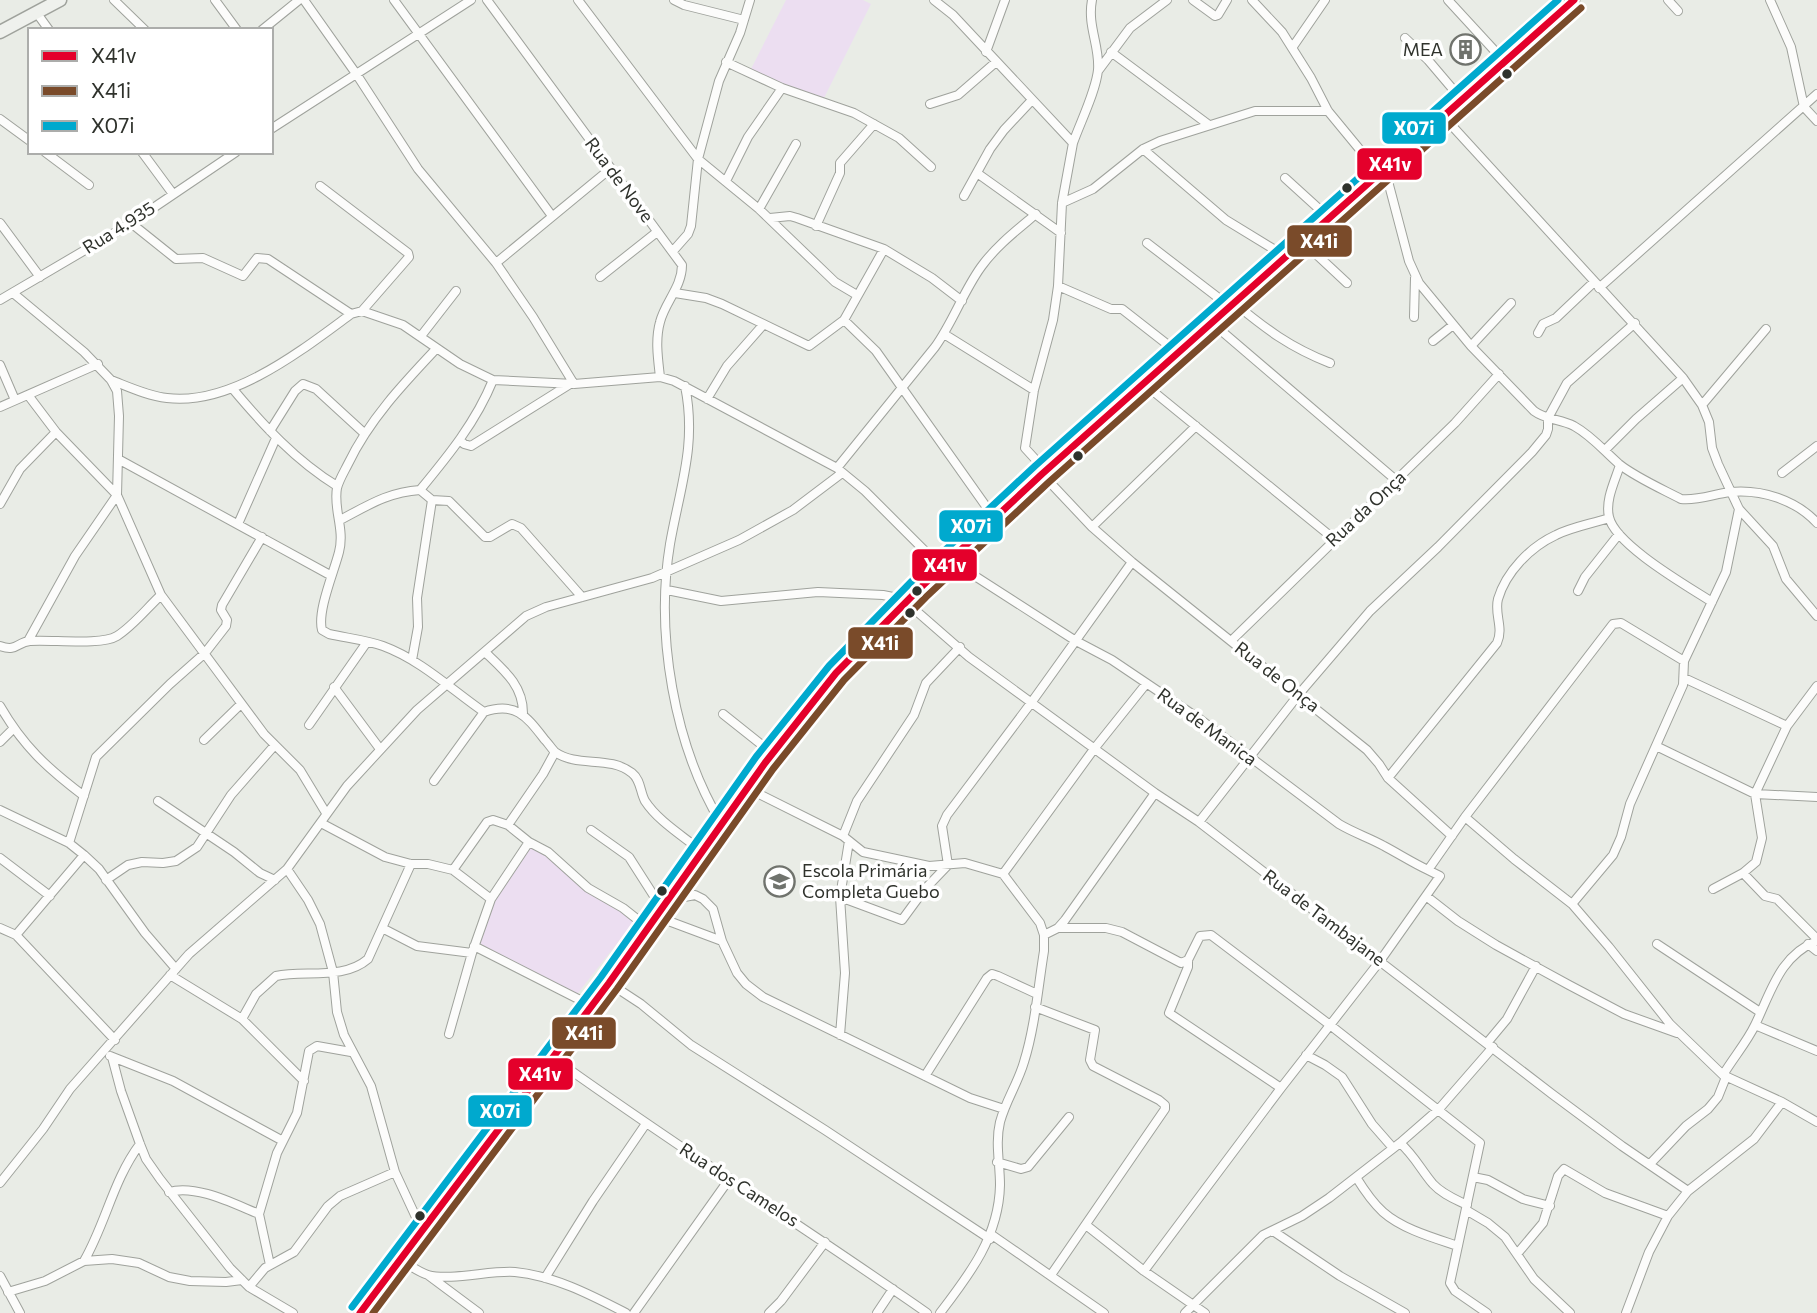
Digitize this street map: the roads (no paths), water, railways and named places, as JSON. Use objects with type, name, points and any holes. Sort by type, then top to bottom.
[{"type":"main road","points":[[0,32],[40,6],[60,0]]},
{"type":"main road","points":[[1072,447],[1502,66]]},
{"type":"main road","points":[[747,788],[836,673],[919,589]]},
{"type":"street","points":[[114,0],[143,28]]},
{"type":"street","points":[[215,0],[236,28]]},
{"type":"street","points":[[265,28],[302,0],[357,75],[418,169],[496,263],[534,317],[572,384]]},
{"type":"street","points":[[394,0],[552,216]]},
{"type":"street","points":[[273,128],[471,0]]},
{"type":"street","name":"Rua de Nove","points":[[487,0],[673,251]]},
{"type":"street","points":[[578,0],[698,159],[770,218],[835,282],[857,295]]},
{"type":"street","points":[[674,0],[744,20]]},
{"type":"street","points":[[362,311],[403,325],[460,364],[493,380],[572,384],[660,377],[657,341],[660,321],[682,273],[682,265],[673,251],[688,234],[691,226],[698,159],[726,62],[750,0]]},
{"type":"street","points":[[934,0],[953,15],[1073,143]]},
{"type":"street","points":[[986,52],[1005,0]]},
{"type":"street","points":[[1092,0],[1090,21],[1095,36],[1098,71]]},
{"type":"street","points":[[1098,71],[1130,28],[1167,0]]},
{"type":"street","points":[[1193,0],[1215,16],[1227,0]]},
{"type":"street","points":[[1252,0],[1282,32],[1328,111],[1389,185],[1409,261],[1416,275],[1471,346],[1534,411],[1573,425],[1620,465],[1681,499],[1732,492],[1780,498],[1794,503],[1817,523]]},
{"type":"street","points":[[1293,48],[1325,0]]},
{"type":"street","points":[[1448,0],[1502,66],[1574,0]]},
{"type":"street","points":[[1668,0],[1678,11]]},
{"type":"street","points":[[1770,0],[1791,47],[1804,107],[1817,121]]},
{"type":"street","points":[[40,6],[48,28]]},
{"type":"street","points":[[1405,38],[1462,100]]},
{"type":"street","points":[[1111,52],[1209,124]]},
{"type":"street","points":[[726,62],[782,88],[834,105],[874,124],[905,143],[931,167]]},
{"type":"street","points":[[930,104],[958,95],[996,62]]},
{"type":"street","name":"Rua de Onça","points":[[1098,71],[1073,143],[1062,203],[1058,286],[1053,320],[1034,390],[1026,448],[1092,527],[1367,750],[1388,778],[1452,836]]},
{"type":"street","points":[[726,181],[748,137],[782,88]]},
{"type":"street","points":[[1538,333],[1543,324],[1556,318],[1597,285],[1817,94]]},
{"type":"street","points":[[964,196],[1004,130],[1032,100]]},
{"type":"street","points":[[1062,203],[1093,189],[1143,149],[1209,124],[1255,111],[1328,111]]},
{"type":"street","points":[[1443,116],[1683,378],[1702,405],[1709,422],[1715,456],[1739,509],[1773,546],[1786,579],[1817,616]]},
{"type":"street","points":[[0,119],[28,140]]},
{"type":"street","points":[[816,226],[841,173],[840,163],[874,124]]},
{"type":"street","points":[[759,209],[796,144]]},
{"type":"street","points":[[1143,149],[1226,220],[1285,256]]},
{"type":"street","points":[[48,154],[89,185]]},
{"type":"street","points":[[143,154],[173,194]]},
{"type":"street","name":"Rua 4.935","points":[[0,300],[131,223],[233,154]]},
{"type":"street","points":[[496,263],[610,169]]},
{"type":"street","points":[[977,173],[1061,233]]},
{"type":"street","points":[[1285,178],[1329,218]]},
{"type":"street","points":[[111,380],[144,393],[169,398],[190,397],[232,388],[280,364],[351,314],[362,311],[409,257],[408,253],[320,186]]},
{"type":"street","points":[[0,1183],[43,1129],[70,1089],[173,972],[213,932],[287,869],[326,813],[380,748],[445,685],[534,611],[652,578],[666,569],[739,540],[775,522],[809,500],[840,470],[944,334],[966,290],[988,258],[1036,214]]},
{"type":"street","points":[[770,218],[790,216],[884,249],[932,278],[962,301]]},
{"type":"street","points":[[0,223],[40,277]]},
{"type":"street","points":[[131,223],[176,259],[203,258],[243,276],[257,258],[268,259],[351,314]]},
{"type":"street","points":[[600,277],[657,232]]},
{"type":"street","points":[[1302,241],[1347,284]]},
{"type":"street","points":[[1147,243],[1279,339],[1329,363]]},
{"type":"street","points":[[675,293],[706,298],[722,304],[809,346],[844,320],[884,249]]},
{"type":"street","points":[[1414,317],[1416,275]]},
{"type":"street","points":[[1058,286],[1111,309],[1122,309],[1177,352]]},
{"type":"street","points":[[421,336],[456,291]]},
{"type":"street","points":[[0,646],[18,648],[27,641],[75,555],[117,495],[120,437],[117,391],[111,380],[98,364],[13,293]]},
{"type":"street","points":[[1471,346],[1511,303]]},
{"type":"street","points":[[844,320],[876,351],[995,519]]},
{"type":"street","points":[[1211,322],[1396,481]]},
{"type":"street","points":[[1199,822],[1299,694],[1382,597],[1438,547],[1532,452],[1546,435],[1548,418],[1573,376],[1635,323]]},
{"type":"street","points":[[706,399],[727,366],[763,325]]},
{"type":"street","points":[[1433,341],[1453,325]]},
{"type":"street","points":[[1702,405],[1766,329]]},
{"type":"street","points":[[944,334],[1034,390]]},
{"type":"street","points":[[436,349],[397,391],[364,433],[337,485],[339,552],[330,575],[320,626],[329,634],[382,646],[412,660],[484,712]]},
{"type":"street","points":[[0,407],[98,364]]},
{"type":"street","points":[[0,365],[15,400]]},
{"type":"street","name":"Rua da Onça","points":[[1231,641],[1455,423],[1499,374]]},
{"type":"street","name":"Rua de Manica","points":[[660,377],[685,386],[840,470],[946,564],[1112,660],[1339,824],[1428,870]]},
{"type":"street","points":[[1605,450],[1683,378]]},
{"type":"street","points":[[420,491],[480,411],[493,380]]},
{"type":"street","points":[[1143,383],[1334,539]]},
{"type":"street","points":[[239,524],[273,434],[295,391],[303,384],[316,389],[364,433]]},
{"type":"street","points":[[460,440],[471,446],[572,384]]},
{"type":"street","points":[[685,386],[689,407],[690,442],[666,569],[666,637],[679,716],[691,758],[707,800],[721,823]]},
{"type":"street","points":[[232,388],[273,434],[337,485]]},
{"type":"street","points":[[28,395],[56,432],[117,495],[161,595],[274,746],[300,771],[326,813]]},
{"type":"street","points":[[1092,527],[1196,426]]},
{"type":"street","points":[[0,504],[20,468],[56,432]]},
{"type":"street","points":[[1782,473],[1817,446]]},
{"type":"street","points":[[919,589],[1072,447]]},
{"type":"street","points":[[118,459],[330,575]]},
{"type":"street","points":[[1620,465],[1608,501],[1609,518],[1619,534],[1667,574],[1713,602]]},
{"type":"street","points":[[340,520],[376,500],[393,494],[420,491],[432,500],[449,501],[485,537],[490,537],[512,524],[521,528],[582,597]]},
{"type":"street","points":[[412,660],[418,627],[417,598],[432,500]]},
{"type":"street","points":[[1572,904],[1613,855],[1621,837],[1630,804],[1685,678],[1684,661],[1726,572],[1739,509]]},
{"type":"street","points":[[1388,778],[1497,643],[1501,633],[1498,601],[1512,570],[1555,535],[1609,518]]},
{"type":"street","points":[[1578,591],[1585,576],[1619,534]]},
{"type":"street","points":[[69,843],[96,757],[205,653],[226,626],[227,620],[221,610],[222,605],[262,537]]},
{"type":"street","points":[[948,865],[942,826],[947,815],[1132,562]]},
{"type":"street","points":[[667,590],[721,601],[818,592],[883,595],[907,601]]},
{"type":"street","points":[[27,641],[67,642],[116,638],[161,595]]},
{"type":"street","name":"Rua de Tambajane","points":[[907,601],[969,657],[1199,822],[1622,1146],[1688,1191]]},
{"type":"street","points":[[1144,1271],[1380,961],[1440,876],[1428,870],[1465,817],[1613,624],[1621,623],[1684,661]]},
{"type":"street","points":[[309,724],[366,642]]},
{"type":"street","points":[[840,1035],[845,972],[840,897],[846,838],[857,801],[914,715],[926,683],[960,647]]},
{"type":"street","points":[[486,653],[517,685],[523,702],[523,713]]},
{"type":"street","points":[[1685,678],[1787,726]]},
{"type":"street","points":[[1003,874],[1094,749],[1146,684]]},
{"type":"street","points":[[1713,889],[1743,873],[1756,862],[1762,838],[1755,794],[1787,726],[1817,686]]},
{"type":"street","points":[[334,688],[380,748]]},
{"type":"street","points":[[204,740],[241,704]]},
{"type":"street","points":[[0,706],[13,729],[49,770],[83,796]]},
{"type":"street","points":[[434,781],[484,712],[498,707],[508,708],[523,713],[555,752],[580,761],[608,762],[633,774],[645,800],[655,813],[701,851]]},
{"type":"street","points":[[723,715],[772,753]]},
{"type":"street","points":[[0,742],[13,729]]},
{"type":"street","points":[[107,880],[128,865],[176,861],[197,847],[230,795],[274,746]]},
{"type":"street","points":[[1656,746],[1755,794],[1817,797]]},
{"type":"street","points":[[508,825],[555,752]]},
{"type":"street","points":[[360,1313],[421,1228],[609,983],[747,788],[846,838],[863,852],[929,866],[965,863],[1003,874],[1041,923],[1044,935],[1035,1007],[1023,1067],[1004,1109],[997,1144],[999,1211],[991,1237],[940,1313]]},
{"type":"street","points":[[1058,928],[1155,793]]},
{"type":"street","points":[[158,801],[260,873],[275,880]]},
{"type":"street","points":[[0,810],[69,843],[84,855],[107,880],[173,972],[242,1019],[304,1081]]},
{"type":"street","points":[[1465,817],[1572,904],[1679,1033],[1723,1075],[1782,1102],[1817,1122]]},
{"type":"street","points":[[453,870],[487,822],[493,820],[508,825],[529,842],[548,852],[588,888],[623,908],[647,927]]},
{"type":"street","points":[[321,823],[385,857],[453,870],[491,899]]},
{"type":"street","points":[[591,830],[629,857],[658,911],[722,941]]},
{"type":"street","points":[[449,1034],[473,949],[491,899],[529,842]]},
{"type":"street","points":[[16,935],[84,855]]},
{"type":"street","points":[[0,858],[50,896]]},
{"type":"street","points":[[242,1019],[256,994],[276,976],[333,972],[354,968],[368,959],[411,864]]},
{"type":"street","points":[[840,897],[902,920],[924,890],[948,865]]},
{"type":"street","points":[[287,869],[320,924],[333,972],[337,1013],[351,1052],[371,1086],[395,1172],[421,1228]]},
{"type":"street","points":[[1723,1075],[1755,1025],[1785,963],[1792,954],[1817,940],[1777,899],[1765,896],[1743,873]]},
{"type":"street","points":[[679,898],[695,895],[713,909],[722,941],[737,973],[763,997],[970,1098],[1004,1109]]},
{"type":"street","points":[[1426,896],[1458,921],[1496,945],[1624,1014],[1679,1033]]},
{"type":"street","points":[[0,928],[16,935],[115,1040]]},
{"type":"street","points":[[382,928],[417,946],[473,949],[590,1005]]},
{"type":"street","points":[[1044,935],[1058,928],[1106,928],[1122,932],[1181,963],[1188,960]]},
{"type":"street","points":[[1281,1088],[1169,1013],[1188,967],[1188,960],[1200,936],[1211,934],[1480,1143],[1450,1283],[1487,1313]]},
{"type":"street","points":[[1657,944],[1760,1012]]},
{"type":"street","points":[[1808,944],[1817,951]]},
{"type":"street","points":[[1185,1313],[1263,1235],[1302,1216],[1397,1146],[1439,1109],[1490,1045],[1536,966]]},
{"type":"street","points":[[925,1076],[992,974],[1037,994]]},
{"type":"street","points":[[609,983],[641,1004],[691,1045],[1051,1275],[1104,1313]]},
{"type":"street","points":[[1035,1007],[1095,1030],[1090,1060],[1093,1066],[1165,1105],[1161,1116],[1051,1275]]},
{"type":"street","points":[[1755,1025],[1817,1051]]},
{"type":"street","points":[[270,1265],[259,1214],[271,1170],[297,1113],[311,1048],[317,1046],[351,1052]]},
{"type":"street","points":[[103,1052],[173,1081],[283,1141]]},
{"type":"street","points":[[1306,1055],[1342,1077],[1372,1124],[1416,1159],[1433,1184],[1505,1237],[1534,1279],[1565,1311]]},
{"type":"street","points":[[112,1057],[121,1091],[146,1159],[169,1192],[230,1268],[249,1287],[292,1313]]},
{"type":"street","name":"Rua dos Camelos","points":[[552,1057],[645,1125],[730,1178],[927,1313]]},
{"type":"street","points":[[1650,1164],[1718,1097],[1726,1077],[1723,1075]]},
{"type":"street","points":[[1626,1313],[1649,1252],[1668,1216],[1688,1191],[1754,1139],[1782,1102]]},
{"type":"street","points":[[997,1162],[1021,1169],[1028,1167],[1069,1116]]},
{"type":"street","points":[[545,1278],[645,1125]]},
{"type":"street","points":[[84,1261],[126,1163],[140,1144]]},
{"type":"street","points":[[1517,1254],[1537,1233],[1550,1206],[1558,1176],[1564,1169],[1605,1193],[1668,1216]]},
{"type":"street","points":[[249,1287],[257,1275],[294,1252],[328,1206],[340,1196],[395,1172]]},
{"type":"street","points":[[1356,1177],[1384,1214],[1458,1246]]},
{"type":"street","points":[[1473,1177],[1488,1180],[1523,1199],[1550,1206]]},
{"type":"street","points":[[634,1313],[730,1178]]},
{"type":"street","points":[[169,1192],[184,1189],[230,1201],[259,1214]]},
{"type":"street","points":[[1086,1225],[1144,1271],[1205,1313]]},
{"type":"street","points":[[1273,1231],[1340,1276],[1405,1313]]},
{"type":"street","points":[[769,1313],[825,1242]]},
{"type":"street","points":[[8,1292],[45,1281],[84,1261],[126,1259],[169,1277],[190,1281],[242,1280]]},
{"type":"street","points":[[399,1259],[428,1275],[479,1313]]},
{"type":"street","points":[[428,1275],[511,1272],[545,1278],[581,1290],[626,1313]]},
{"type":"street","points":[[0,1276],[20,1313]]},
{"type":"street","points":[[877,1313],[893,1289]]},
{"type":"place","name":"MEA","points":[[1466,50]]},
{"type":"place","name":"Escola Primária Completa Guebo","points":[[779,881]]}]
